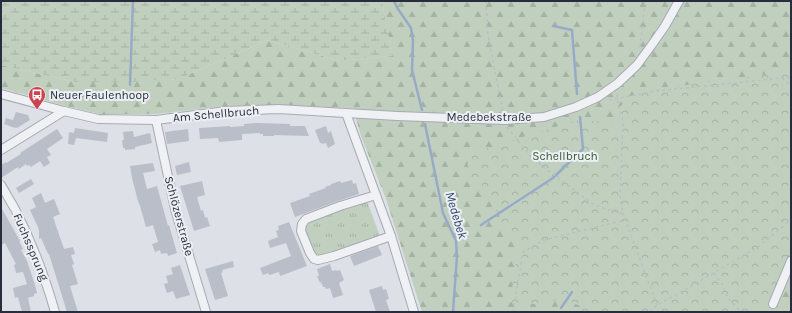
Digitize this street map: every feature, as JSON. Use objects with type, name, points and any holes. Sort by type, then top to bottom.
[{"type":"street","name":"Medebekstraße","points":[[346,113],[505,120],[544,117],[576,107],[598,97],[618,83],[637,65],[665,26],[679,1]]},
{"type":"street","name":"Am Schellbruch","points":[[1,94],[98,119],[156,120],[227,111],[278,109],[346,113]]},
{"type":"street","points":[[1,150],[64,111]]},
{"type":"street","points":[[346,113],[391,236],[414,312]]},
{"type":"street","name":"Schlözerstraße","points":[[156,120],[176,209],[206,312]]},
{"type":"street","name":"Fuchssprung","points":[[1,185],[33,246],[55,312]]},
{"type":"street","points":[[376,195],[340,206],[306,219],[302,224],[301,231],[312,256],[314,259],[318,260],[353,250],[391,236]]},
{"type":"street","points":[[773,304],[791,261]]},
{"type":"path","points":[[486,1],[488,36],[507,127],[533,159],[594,205],[623,214]]},
{"type":"path","points":[[640,50],[645,1]]},
{"type":"path","points":[[603,101],[656,91],[791,77]]},
{"type":"path","points":[[782,78],[791,86]]},
{"type":"path","points":[[618,83],[617,98],[623,122],[620,198],[625,220],[657,305]]},
{"type":"path","points":[[512,312],[523,252],[544,240],[625,220]]},
{"type":"path","points":[[650,312],[657,305],[758,247],[791,220]]},
{"type":"path","points":[[714,273],[722,284],[728,298],[741,312]]},
{"type":"green space","points":[[1,1],[382,1],[392,56],[339,61],[268,40],[178,79],[130,82],[76,82],[1,65]]},
{"type":"green space","name":"Schellbruch","points":[[382,1],[791,1],[791,312],[422,312],[386,199],[361,136],[353,108],[278,105],[227,106],[156,114],[100,114],[1,88],[1,65],[76,82],[178,79],[268,40],[339,61],[392,56]]},
{"type":"green space","points":[[791,71],[791,247],[767,305],[762,306],[759,312],[580,312],[580,306],[567,300],[557,300],[535,304],[510,302],[519,244],[500,220],[499,214],[483,193],[465,176],[470,155],[579,120],[618,123],[618,109],[630,96],[637,95],[637,93]]},
{"type":"green space","points":[[367,201],[381,239],[358,247],[315,257],[304,230],[307,220]]},
{"type":"building","points":[[16,112],[28,115],[30,120],[17,128],[4,124],[6,118],[13,120]]},
{"type":"building","points":[[256,123],[305,126],[309,136],[263,136],[263,134],[260,133],[242,134],[242,140],[219,142],[218,138],[200,139],[199,128],[244,126],[244,124]]},
{"type":"building","points":[[326,126],[328,133],[331,131],[335,144],[328,148],[326,143],[320,143],[315,130]]},
{"type":"building","points":[[75,128],[108,133],[107,142],[76,138],[74,145],[68,144],[69,132],[74,133]]},
{"type":"building","points":[[57,129],[63,138],[47,149],[51,155],[47,157],[50,163],[44,167],[40,161],[31,167],[29,165],[27,166],[26,164],[19,169],[18,167],[1,178],[1,165],[21,154],[20,153]]},
{"type":"building","points":[[188,129],[189,141],[167,144],[165,132]]},
{"type":"building","points":[[133,131],[134,137],[150,133],[152,143],[135,147],[135,149],[125,150],[125,148],[123,148],[122,140],[124,140],[123,132]]},
{"type":"building","points":[[189,162],[191,172],[177,175],[175,166]]},
{"type":"building","points":[[153,163],[155,171],[143,173],[147,189],[157,186],[168,226],[169,225],[177,253],[168,256],[167,253],[161,254],[160,250],[155,252],[152,244],[158,242],[153,225],[146,227],[130,166]]},
{"type":"building","points":[[31,179],[34,184],[19,193],[16,188]]},
{"type":"building","points":[[352,180],[353,184],[356,183],[359,194],[295,217],[290,203],[310,196],[309,194],[326,188],[325,187],[331,184],[340,181],[341,183]]},
{"type":"building","points":[[202,181],[205,195],[197,197],[201,211],[203,210],[205,218],[207,217],[210,226],[194,231],[180,186]]},
{"type":"building","points":[[41,193],[45,203],[54,199],[60,214],[53,217],[64,249],[73,247],[75,254],[71,255],[74,264],[72,265],[78,284],[70,286],[78,312],[67,312],[49,254],[41,238],[39,239],[38,227],[30,210],[36,207],[32,198]]},
{"type":"building","points":[[1,207],[20,241],[23,249],[21,250],[27,261],[35,285],[37,293],[28,298],[31,312],[22,312],[18,297],[15,298],[13,288],[27,284],[23,272],[16,273],[14,265],[16,264],[5,243],[1,245]]},
{"type":"building","points":[[289,222],[307,266],[280,276],[279,272],[263,275],[260,268],[291,256],[286,243],[270,248],[268,241],[278,237],[276,231],[279,230],[278,226]]},
{"type":"building","points":[[378,246],[382,255],[354,266],[350,256]]},
{"type":"building","points":[[233,261],[234,267],[222,270],[223,272],[221,273],[228,296],[215,300],[205,269]]},
{"type":"building","points":[[330,264],[332,271],[340,270],[344,280],[339,283],[343,295],[333,298],[330,288],[326,289],[323,287],[317,276],[319,276],[317,269]]},
{"type":"building","points":[[180,265],[190,295],[176,299],[173,291],[167,293],[164,284],[168,283],[166,276],[173,274],[171,268]]},
{"type":"building","points":[[382,286],[383,290],[386,289],[389,299],[386,300],[390,312],[376,312],[369,290]]},
{"type":"waterway","points":[[130,85],[133,1]]},
{"type":"waterway","name":"Medebek","points":[[394,1],[411,28],[413,41],[412,70],[422,110]]},
{"type":"waterway","points":[[553,26],[572,30],[577,94]]},
{"type":"waterway","points":[[481,225],[553,178],[583,149],[580,117]]},
{"type":"waterway","name":"Medebek","points":[[425,124],[443,213],[456,241],[457,256],[453,312]]},
{"type":"waterway","points":[[561,308],[572,292]]},
{"type":"place","name":"Neuer Faulenhoop","points":[[37,110]]}]
